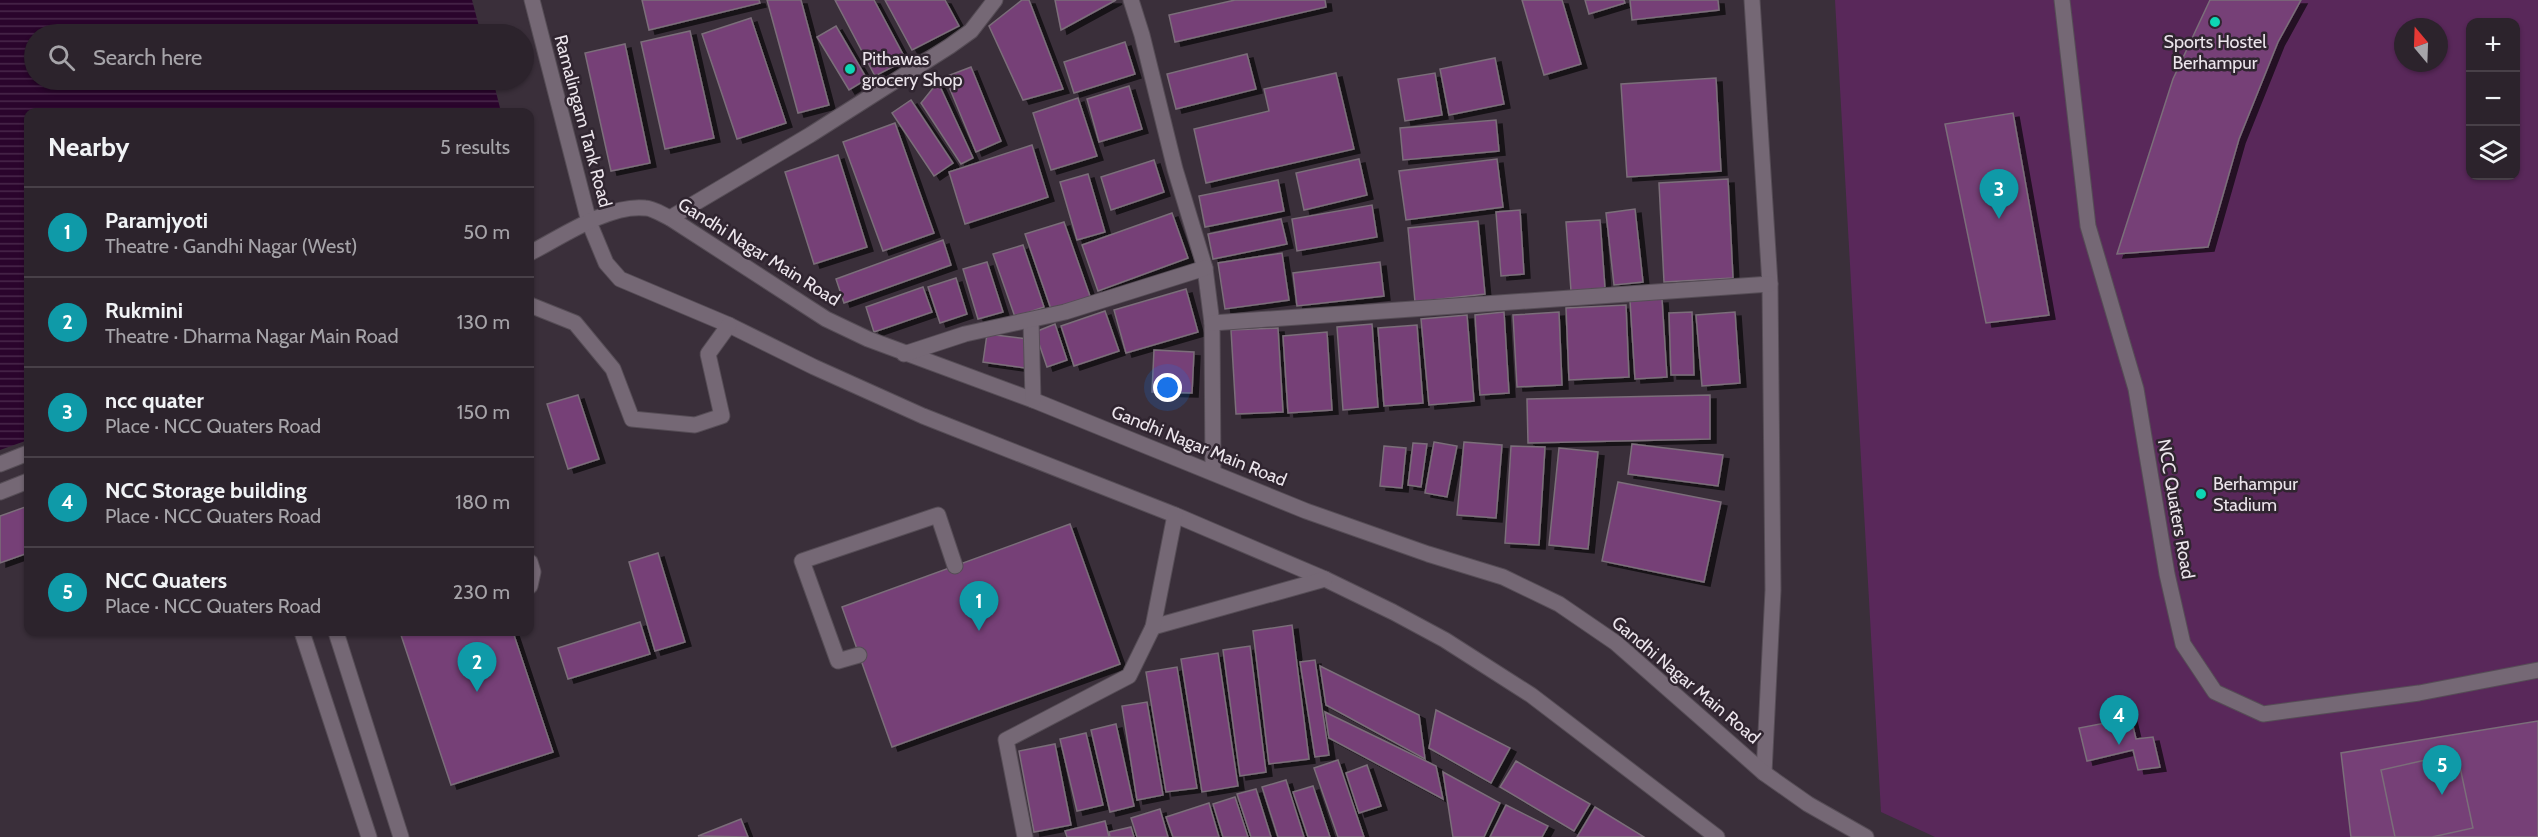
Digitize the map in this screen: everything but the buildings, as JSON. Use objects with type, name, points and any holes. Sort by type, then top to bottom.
[{"type":"street","name":"Ramalingam Tank Road","points":[[532,0],[589,222],[534,251]]},
{"type":"street","points":[[670,218],[810,135],[950,46],[971,31],[994,0]]},
{"type":"street","points":[[1131,0],[1142,35],[1175,169],[1205,268],[1212,324],[1213,472]]},
{"type":"street","points":[[1752,0],[1770,284],[1773,590],[1764,773]]},
{"type":"street","name":"NCC Quaters Road","points":[[2062,0],[2088,226],[2136,389],[2167,574],[2183,644],[2215,692],[2263,714],[2419,693],[2538,670]]},
{"type":"street","name":"Gandhi Nagar Main Road","points":[[589,222],[623,209],[646,208],[670,218],[826,319],[904,354],[1033,400],[1306,511],[1503,577],[1558,604],[1616,643],[1764,773],[1808,804],[1866,837]]},
{"type":"street","points":[[589,222],[606,263],[620,279],[729,326],[923,416],[1175,515],[1326,579],[1445,640],[1531,695],[1717,837]]},
{"type":"street","points":[[904,354],[966,334],[1031,321],[1205,268]]},
{"type":"street","points":[[1212,324],[1770,284]]},
{"type":"street","points":[[534,307],[575,323],[614,369],[632,419],[695,425],[723,416],[708,354],[729,326]]},
{"type":"street","points":[[1031,321],[1033,400]]},
{"type":"street","points":[[0,464],[24,455]]},
{"type":"street","points":[[0,492],[24,483]]},
{"type":"street","points":[[1025,837],[1006,740],[1129,676],[1153,627],[1175,515]]},
{"type":"street","points":[[859,655],[838,660],[802,561],[938,516],[955,566]]},
{"type":"street","points":[[1153,627],[1326,579]]},
{"type":"street","points":[[303,636],[369,837]]},
{"type":"street","points":[[337,636],[401,837]]},
{"type":"shaded area","points":[[0,0],[472,0],[478,24],[24,24],[24,90],[496,90],[500,108],[24,108],[24,441],[0,450]]},
{"type":"shaded area","name":"Berhampur Stadium","points":[[1835,0],[2538,0],[2538,837],[1935,837],[1881,812]]},
{"type":"place","name":"Sports Hostel Berhampur","points":[[2215,22]]},
{"type":"place","name":"Pithawas grocery Shop","points":[[850,69]]},
{"type":"place","name":"ncc quater","points":[[1999,219]]},
{"type":"place","name":"Berhampur Stadium","points":[[2201,494]]},
{"type":"place","name":"Paramjyoti","points":[[979,631]]},
{"type":"place","name":"Rukmini","points":[[477,692]]},
{"type":"place","name":"NCC Storage building","points":[[2119,745]]},
{"type":"place","name":"NCC Quaters","points":[[2442,795]]}]
